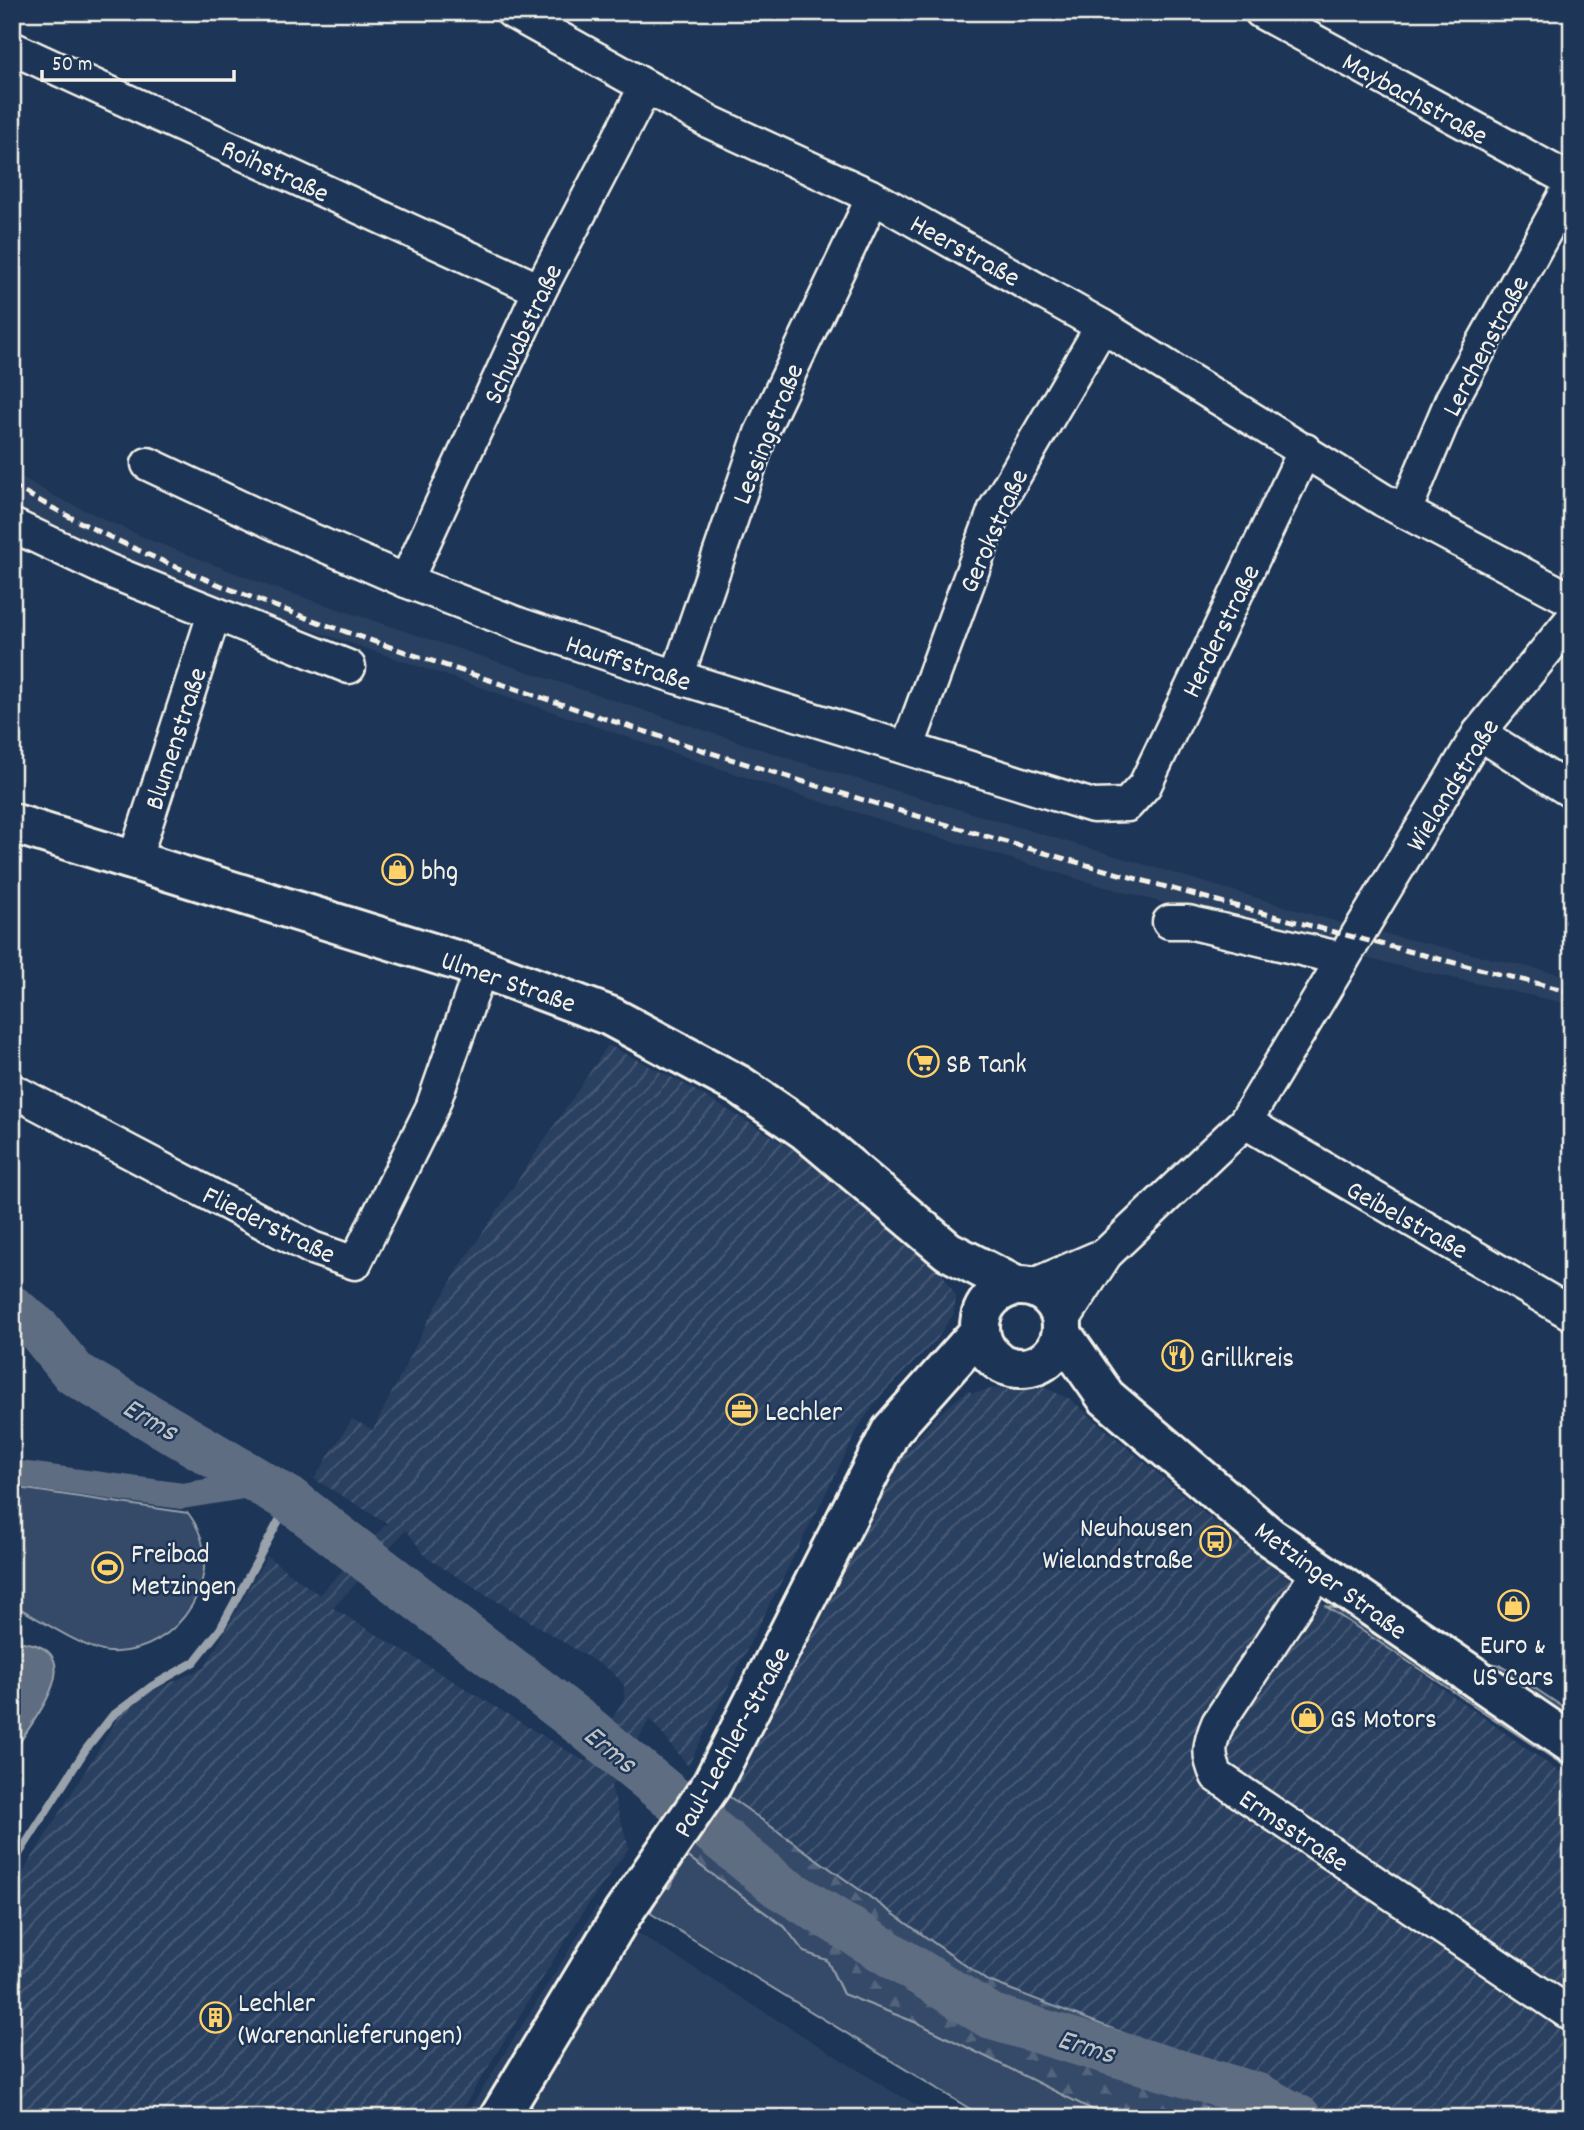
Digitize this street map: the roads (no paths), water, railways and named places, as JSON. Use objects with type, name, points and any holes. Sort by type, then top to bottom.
[{"type":"street","name":"Heerstraße","points":[[512,12],[645,88],[873,197],[1102,326],[1405,511],[1572,600]]},
{"type":"street","name":"Maybachstraße","points":[[1261,12],[1572,182]]},
{"type":"street","name":"Roihstraße","points":[[12,48],[540,290]]},
{"type":"street","name":"Schwabstraße","points":[[406,582],[540,290],[645,88]]},
{"type":"street","name":"Lerchenstraße","points":[[1405,511],[1451,400],[1572,182]]},
{"type":"street","name":"Lessingstraße","points":[[677,677],[761,433],[873,197]]},
{"type":"street","name":"Gerokstraße","points":[[908,746],[995,509],[1102,326]]},
{"type":"street","name":"Herderstraße","points":[[1127,805],[1145,785],[1305,450]]},
{"type":"street","name":"Hauffstraße","points":[[148,464],[406,582],[521,625],[677,677],[908,746],[1093,806],[1127,805]]},
{"type":"street","points":[[12,525],[107,570],[349,667]]},
{"type":"street","name":"Blumenstraße","points":[[134,862],[214,614]]},
{"type":"street","name":"Wielandstraße","points":[[1062,1328],[1106,1254],[1244,1122],[1479,733],[1572,619]]},
{"type":"street","points":[[1479,733],[1572,792]]},
{"type":"street","name":"Ulmer Straße","points":[[12,823],[481,968],[610,1016],[740,1084],[805,1129],[948,1251],[1051,1299],[1062,1328]]},
{"type":"street","points":[[1169,922],[1188,922],[1343,959]]},
{"type":"street","name":"Fliederstraße","points":[[12,1090],[312,1248],[355,1263],[432,1108],[481,968]]},
{"type":"street","name":"Geibelstraße","points":[[1244,1122],[1572,1314]]},
{"type":"street","name":"Ulmer Straße","points":[[948,1251],[981,1325],[989,1353],[1020,1366]]},
{"type":"street","name":"Wielandstraße","points":[[1023,1286],[1106,1254]]},
{"type":"street","points":[[981,1325],[993,1297],[1023,1286]]},
{"type":"street","name":"Paul-Lechler-Straße","points":[[499,2118],[586,1972],[712,1784],[891,1431],[981,1325]]},
{"type":"street","points":[[923,1393],[1052,1355],[1062,1328]]},
{"type":"street","name":"Metzinger Straße","points":[[1062,1328],[1106,1397],[1270,1537],[1572,1744]]},
{"type":"street","name":"Metzinger Straße","points":[[1020,1366],[1106,1397]]},
{"type":"street","name":"Ermsstraße","points":[[1319,1571],[1218,1723],[1210,1741],[1208,1758],[1217,1776],[1572,2015]]},
{"type":"waterway","name":"Erms","points":[[12,1308],[39,1330],[74,1373],[290,1500],[582,1724],[779,1886],[992,2017],[1258,2096],[1299,2118]]},
{"type":"waterway","points":[[12,1473],[182,1496],[262,1483]]},
{"type":"waterway","points":[[12,1865],[86,1749],[112,1716],[152,1686],[194,1662],[220,1629],[290,1500]]},
{"type":"railway","points":[[12,485],[138,550],[270,604],[668,739],[1053,855],[1312,926],[1572,992]]},
{"type":"place","name":"bhg","points":[[398,869]]},
{"type":"place","name":"SB Tank","points":[[923,1062]]},
{"type":"place","name":"Grillkreis","points":[[1177,1356]]},
{"type":"place","name":"Lechler","points":[[742,1410]]},
{"type":"place","name":"Neuhausen Wielandstraße","points":[[1216,1542]]},
{"type":"place","name":"Freibad Metzingen","points":[[108,1568]]},
{"type":"place","name":"Euro & US Cars","points":[[1513,1606]]},
{"type":"place","name":"GS Motors","points":[[1307,1717]]},
{"type":"place","name":"Lechler (Warenanlieferungen)","points":[[215,2017]]}]
